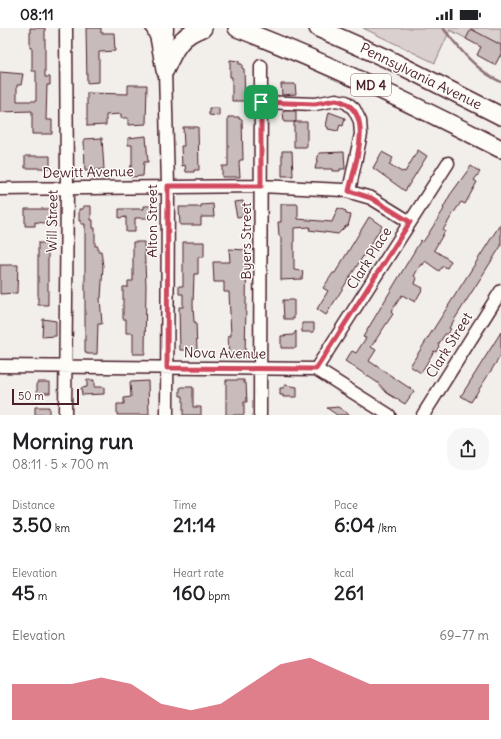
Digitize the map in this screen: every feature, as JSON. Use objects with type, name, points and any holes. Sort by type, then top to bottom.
[{"type":"highway","points":[[155,28],[159,37],[165,70]]},
{"type":"highway","points":[[165,70],[174,49],[181,40],[186,35],[203,28]]},
{"type":"highway","points":[[227,28],[254,34]]},
{"type":"highway","name":"Pennsylvania Avenue","points":[[237,28],[310,56],[423,109],[501,149]]},
{"type":"highway","name":"Pennsylvania Avenue","points":[[318,28],[390,60],[501,116]]},
{"type":"street","name":"Will Street","points":[[65,415],[67,187],[66,28]]},
{"type":"street","name":"Alton Street","points":[[167,28],[165,70],[168,186],[167,415]]},
{"type":"street","name":"Byers Street","points":[[260,415],[261,66]]},
{"type":"street","points":[[261,102],[315,104],[336,100],[346,102],[354,109],[360,121],[361,134],[349,191]]},
{"type":"street","name":"Clark Place","points":[[316,369],[448,163]]},
{"type":"street","name":"Dewitt Avenue","points":[[0,189],[67,187],[261,186],[349,191],[371,198],[410,222]]},
{"type":"street","name":"Clark Street","points":[[423,415],[501,291]]},
{"type":"street","name":"Nova Avenue","points":[[0,366],[316,369]]},
{"type":"street","points":[[316,369],[389,415]]},
{"type":"shaded area","points":[[363,28],[501,28],[501,57],[450,30],[435,63]]},
{"type":"building","points":[[30,28],[45,28],[45,77],[50,77],[50,85],[47,85],[46,120],[52,120],[52,134],[32,134],[32,111],[0,112],[0,72],[23,74],[21,85],[17,85],[17,101],[36,101],[36,71],[32,71]]},
{"type":"building","points":[[86,28],[101,28],[101,33],[114,33],[115,51],[99,52],[99,82],[87,83]]},
{"type":"building","points":[[471,29],[501,45],[501,54],[495,65],[477,55],[481,47],[466,39]]},
{"type":"building","points":[[230,60],[239,61],[239,64],[242,64],[242,68],[244,69],[245,101],[232,101]]},
{"type":"building","points":[[281,84],[295,84],[296,94],[282,95]]},
{"type":"building","points":[[128,85],[147,85],[146,124],[128,125],[128,118],[121,118],[121,114],[106,115],[106,125],[87,126],[87,93],[128,94]]},
{"type":"building","points":[[209,108],[219,108],[219,116],[209,115]]},
{"type":"building","points":[[283,111],[296,111],[296,122],[284,122]]},
{"type":"building","points":[[329,112],[345,118],[343,126],[340,125],[338,131],[328,129],[326,126]]},
{"type":"building","points":[[228,117],[239,117],[239,119],[242,119],[243,160],[240,160],[239,162],[240,177],[222,177],[222,166],[228,166]]},
{"type":"building","points":[[294,122],[307,122],[307,147],[294,147]]},
{"type":"building","points":[[183,127],[198,127],[199,170],[194,170],[194,172],[186,172],[185,165],[182,166],[181,146],[184,146]]},
{"type":"building","points":[[146,136],[148,162],[144,162],[143,176],[130,177],[130,166],[132,166],[132,145],[128,145],[128,138]]},
{"type":"building","points":[[102,138],[104,169],[85,171],[84,139]]},
{"type":"building","points":[[418,150],[427,156],[405,191],[373,168],[382,152],[393,158],[389,165],[402,172],[405,172]]},
{"type":"building","points":[[282,151],[292,151],[293,176],[282,176]]},
{"type":"building","points":[[344,152],[345,169],[340,169],[340,171],[332,171],[332,169],[315,169],[319,153]]},
{"type":"building","points":[[25,156],[50,156],[50,168],[25,168]]},
{"type":"building","points":[[471,166],[480,172],[474,180],[477,182],[465,204],[461,202],[451,217],[434,250],[451,261],[447,268],[443,266],[439,271],[425,261],[423,265],[421,264],[414,276],[417,278],[415,284],[423,288],[415,302],[402,295],[391,312],[393,314],[371,347],[376,350],[369,361],[414,391],[405,404],[387,393],[378,383],[345,361],[352,351],[356,353],[366,338],[363,337],[421,240],[423,242],[444,209],[443,208],[450,195]]},
{"type":"building","points":[[243,201],[244,216],[237,217],[234,202]]},
{"type":"building","points":[[213,204],[214,217],[201,217],[201,225],[180,225],[179,207],[201,207],[201,205]]},
{"type":"building","points":[[281,204],[298,204],[298,219],[332,222],[338,208],[346,211],[346,214],[351,215],[348,226],[346,226],[338,234],[309,230],[310,227],[294,228],[294,270],[303,271],[302,279],[281,280],[281,237],[279,236],[278,222],[281,222]]},
{"type":"building","points":[[83,206],[91,206],[91,220],[93,220],[93,228],[95,228],[95,246],[98,246],[98,251],[101,251],[103,266],[100,298],[102,324],[98,324],[97,354],[87,354],[85,351],[85,224],[81,224],[81,221],[79,221],[79,209],[83,209]]},
{"type":"building","points":[[144,206],[152,206],[152,214],[149,214],[149,218],[135,218],[135,232],[126,232],[126,217],[119,218],[119,209],[144,209]]},
{"type":"building","points":[[25,209],[54,209],[54,224],[35,222],[35,226],[25,226]]},
{"type":"building","points":[[369,217],[382,226],[326,315],[317,309],[328,291],[323,288],[333,273],[335,273]]},
{"type":"building","points":[[501,223],[501,246],[449,328],[451,329],[447,334],[445,334],[438,345],[439,346],[436,352],[434,351],[421,373],[410,366]]},
{"type":"building","points":[[133,242],[144,242],[146,285],[145,354],[133,354],[133,333],[126,333],[126,319],[123,319],[123,287],[128,287],[128,281],[133,281]]},
{"type":"building","points":[[183,242],[204,242],[204,257],[198,257],[198,274],[194,274],[193,305],[194,322],[196,322],[197,350],[180,350],[179,307],[183,307],[183,294],[179,294],[179,286],[183,286]]},
{"type":"building","points":[[38,243],[48,243],[48,305],[38,305]]},
{"type":"building","points":[[229,249],[247,250],[245,357],[229,357],[228,336],[231,336],[229,292],[224,292],[224,282],[214,282],[213,262],[230,262]]},
{"type":"building","points":[[0,265],[18,265],[17,293],[0,294]]},
{"type":"building","points":[[283,300],[294,300],[294,319],[284,319]]},
{"type":"building","points":[[43,319],[56,321],[56,336],[42,337]]},
{"type":"building","points":[[302,323],[314,323],[314,332],[302,332]]},
{"type":"building","points":[[296,331],[296,348],[281,348],[281,336],[293,335]]},
{"type":"building","points":[[501,332],[501,355],[471,402],[461,396]]},
{"type":"building","points":[[87,380],[94,380],[94,387],[104,387],[104,394],[82,395],[81,388],[87,387]]},
{"type":"building","points":[[226,380],[244,380],[244,383],[246,383],[247,402],[244,402],[244,415],[226,415]]},
{"type":"building","points":[[148,381],[149,415],[117,415],[117,404],[124,404],[124,398],[131,397],[130,382]]},
{"type":"building","points":[[37,382],[50,382],[50,393],[37,393]]},
{"type":"building","points":[[285,385],[297,387],[297,397],[283,397],[283,395],[280,395],[280,388],[283,388]]},
{"type":"building","points":[[193,387],[193,407],[201,407],[201,415],[183,415],[183,396],[180,396],[180,388]]},
{"type":"building","points":[[35,407],[49,407],[49,415],[35,415]]},
{"type":"building","points":[[338,407],[350,415],[337,415],[327,408]]},
{"type":"waterway","points":[[443,28],[476,65],[484,72],[501,82]]},
{"type":"route","points":[[336,100],[346,102],[354,109],[360,121],[361,134],[349,191],[371,198],[410,222],[316,369],[167,368],[168,186],[261,186],[261,102],[315,104],[336,100]]}]
